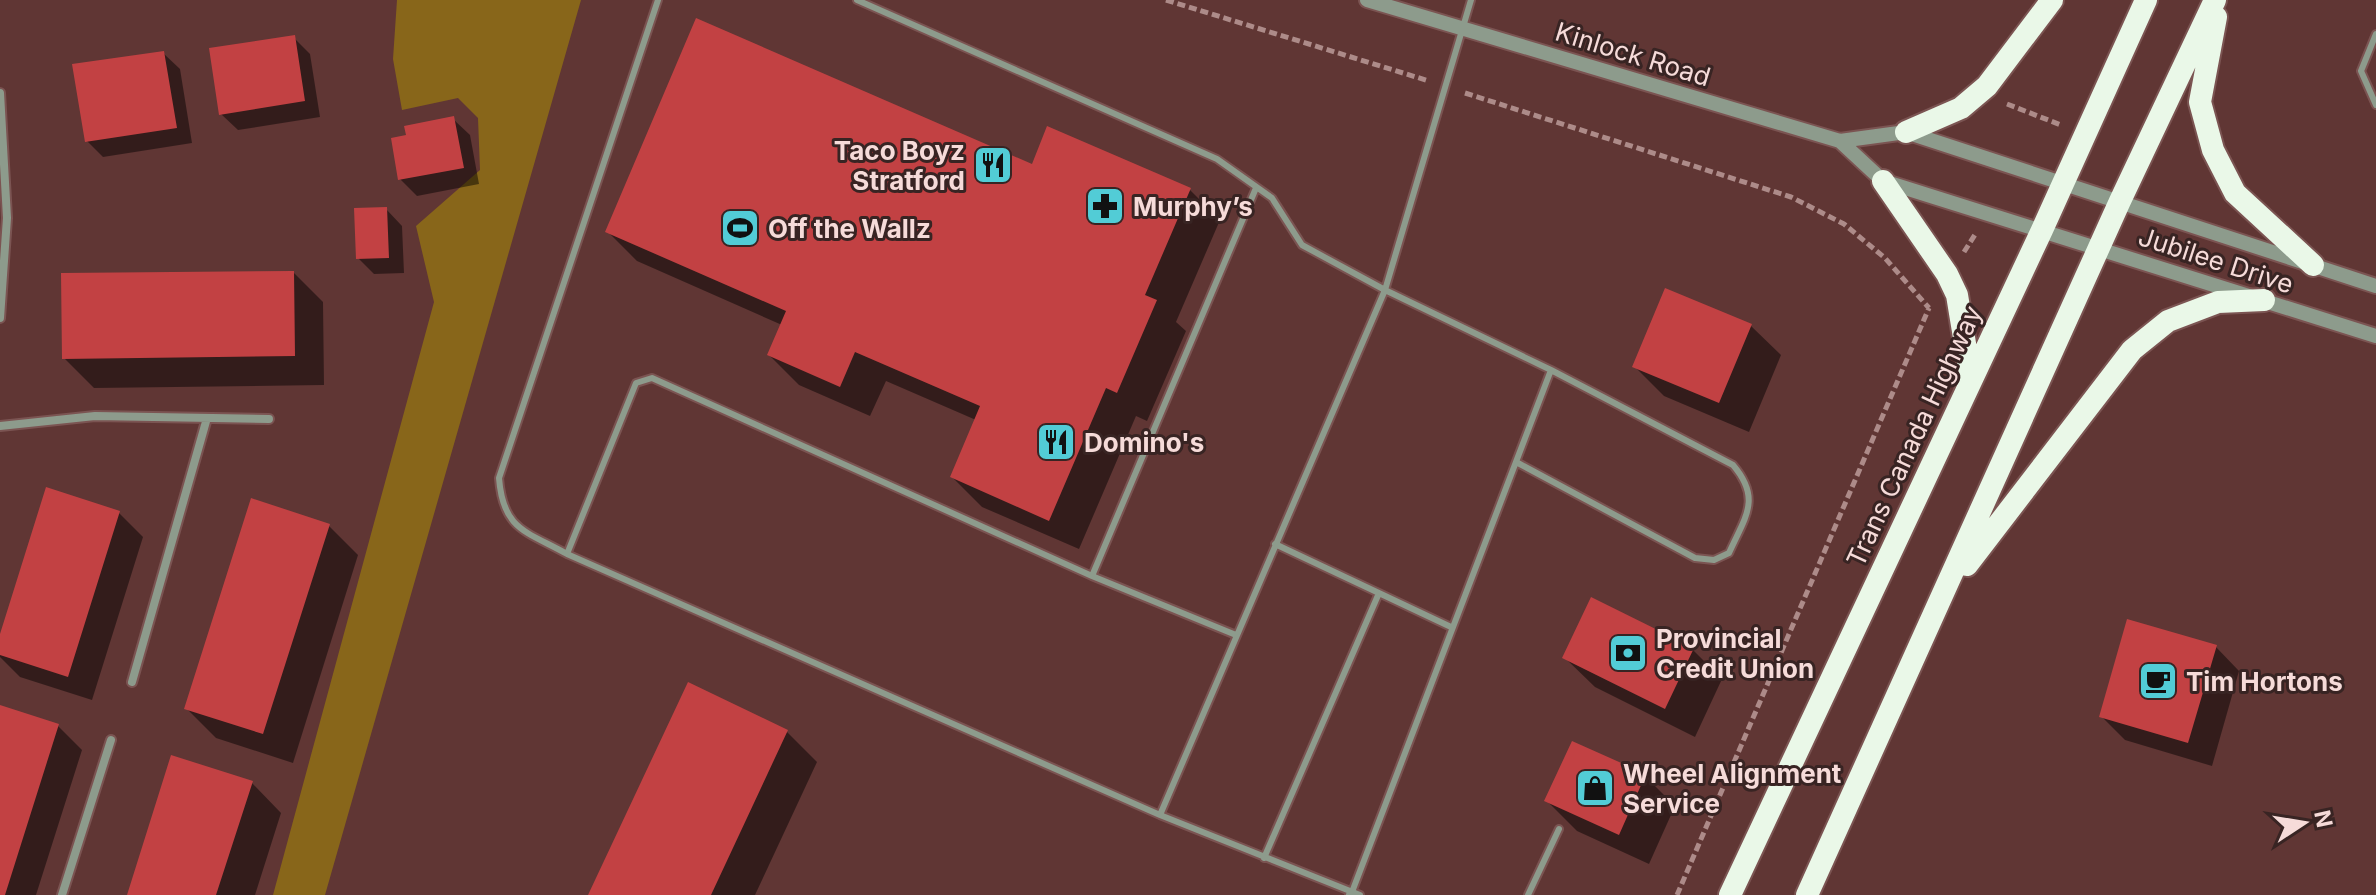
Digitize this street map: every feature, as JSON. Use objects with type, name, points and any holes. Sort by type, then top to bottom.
[{"type":"highway","points":[[1906,132],[1961,108],[1987,86],[2052,0]]},
{"type":"highway","name":"Trans Canada Highway","points":[[1730,895],[2042,230],[2146,0]]},
{"type":"highway","points":[[1807,895],[2120,201],[2217,0]]},
{"type":"highway","points":[[2217,0],[2200,102],[2213,150],[2235,193],[2313,265]]},
{"type":"highway","points":[[1883,181],[1947,274],[1957,295],[1971,380]]},
{"type":"highway","points":[[1944,594],[2132,350],[2168,321],[2218,302],[2264,300]]},
{"type":"street","name":"Kinlock Road","points":[[1367,0],[1840,141],[1906,132],[2062,182]]},
{"type":"street","points":[[0,93],[7,218],[0,318]]},
{"type":"street","name":"Kinlock Road","points":[[1840,141],[1883,181],[1985,216],[2042,230]]},
{"type":"street","name":"Jubilee Drive","points":[[2062,182],[2376,286]]},
{"type":"street","name":"Jubilee Drive","points":[[2042,230],[2376,336]]},
{"type":"street","points":[[0,426],[95,416],[269,419]]},
{"type":"street","points":[[132,682],[207,418]]},
{"type":"street","points":[[62,895],[111,740]]},
{"type":"lane","points":[[658,0],[499,478],[501,501],[511,522],[567,554],[1160,815],[1354,894],[1451,627],[1518,463],[1551,370]]},
{"type":"lane","points":[[857,0],[1217,159],[1272,198],[1302,245],[1733,465],[1748,483],[1751,502],[1729,553],[1714,560],[1695,558],[1518,463]]},
{"type":"lane","points":[[1160,815],[1385,290],[1471,0]]},
{"type":"lane","points":[[2376,34],[2361,71],[2376,105]]},
{"type":"lane","points":[[1092,576],[1256,188]]},
{"type":"lane","points":[[567,554],[636,383],[652,378],[1092,576],[1236,635]]},
{"type":"lane","points":[[1275,544],[1451,627]]},
{"type":"lane","points":[[1264,858],[1379,593]]},
{"type":"lane","points":[[1528,895],[1559,829]]},
{"type":"path","points":[[1166,0],[1791,197],[1844,224],[1885,258],[1929,308]]},
{"type":"path","points":[[1993,99],[2062,126]]},
{"type":"path","points":[[1677,895],[1929,308],[1985,216]]},
{"type":"shaded area","points":[[397,0],[581,0],[325,895],[273,895],[434,302],[416,226],[480,170],[478,118],[458,98],[402,110],[393,59]]},
{"type":"building","points":[[696,18],[1032,164],[1047,126],[1191,188],[1145,295],[1157,300],[1117,393],[1106,388],[1049,521],[950,477],[980,406],[855,352],[840,387],[767,355],[786,311],[605,232]]},
{"type":"building","points":[[295,35],[305,101],[219,115],[209,48]]},
{"type":"building","points":[[164,51],[177,128],[85,142],[72,64]]},
{"type":"building","points":[[454,116],[464,168],[398,180],[391,138],[406,135],[404,126]]},
{"type":"building","points":[[387,207],[389,258],[356,259],[354,208]]},
{"type":"building","points":[[294,271],[295,356],[62,359],[61,273]]},
{"type":"building","points":[[1665,288],[1752,324],[1719,403],[1632,367]]},
{"type":"building","points":[[46,487],[120,511],[68,677],[0,655],[0,634]]},
{"type":"building","points":[[251,498],[330,524],[263,734],[184,709]]},
{"type":"building","name":"Provincial Credit Union","points":[[1591,597],[1694,648],[1665,709],[1562,658]]},
{"type":"building","name":"Tim Hortons","points":[[2127,619],[2217,645],[2188,743],[2099,717]]},
{"type":"building","points":[[688,682],[788,730],[711,895],[588,895]]},
{"type":"building","points":[[0,705],[59,724],[5,895],[0,895]]},
{"type":"building","name":"Wheel Alignment Service","points":[[1572,741],[1646,774],[1619,835],[1544,801]]},
{"type":"building","points":[[171,755],[253,781],[216,895],[127,895]]},
{"type":"place","name":"Taco Boyz Stratford","points":[[993,165]]},
{"type":"place","name":"Murphy’s","points":[[1105,206]]},
{"type":"place","name":"Off the Wallz","points":[[740,228]]},
{"type":"place","name":"Domino's","points":[[1056,442]]},
{"type":"place","name":"Provincial Credit Union","points":[[1628,653]]},
{"type":"place","name":"Tim Hortons","points":[[2158,681]]},
{"type":"place","name":"Wheel Alignment Service","points":[[1595,788]]}]
